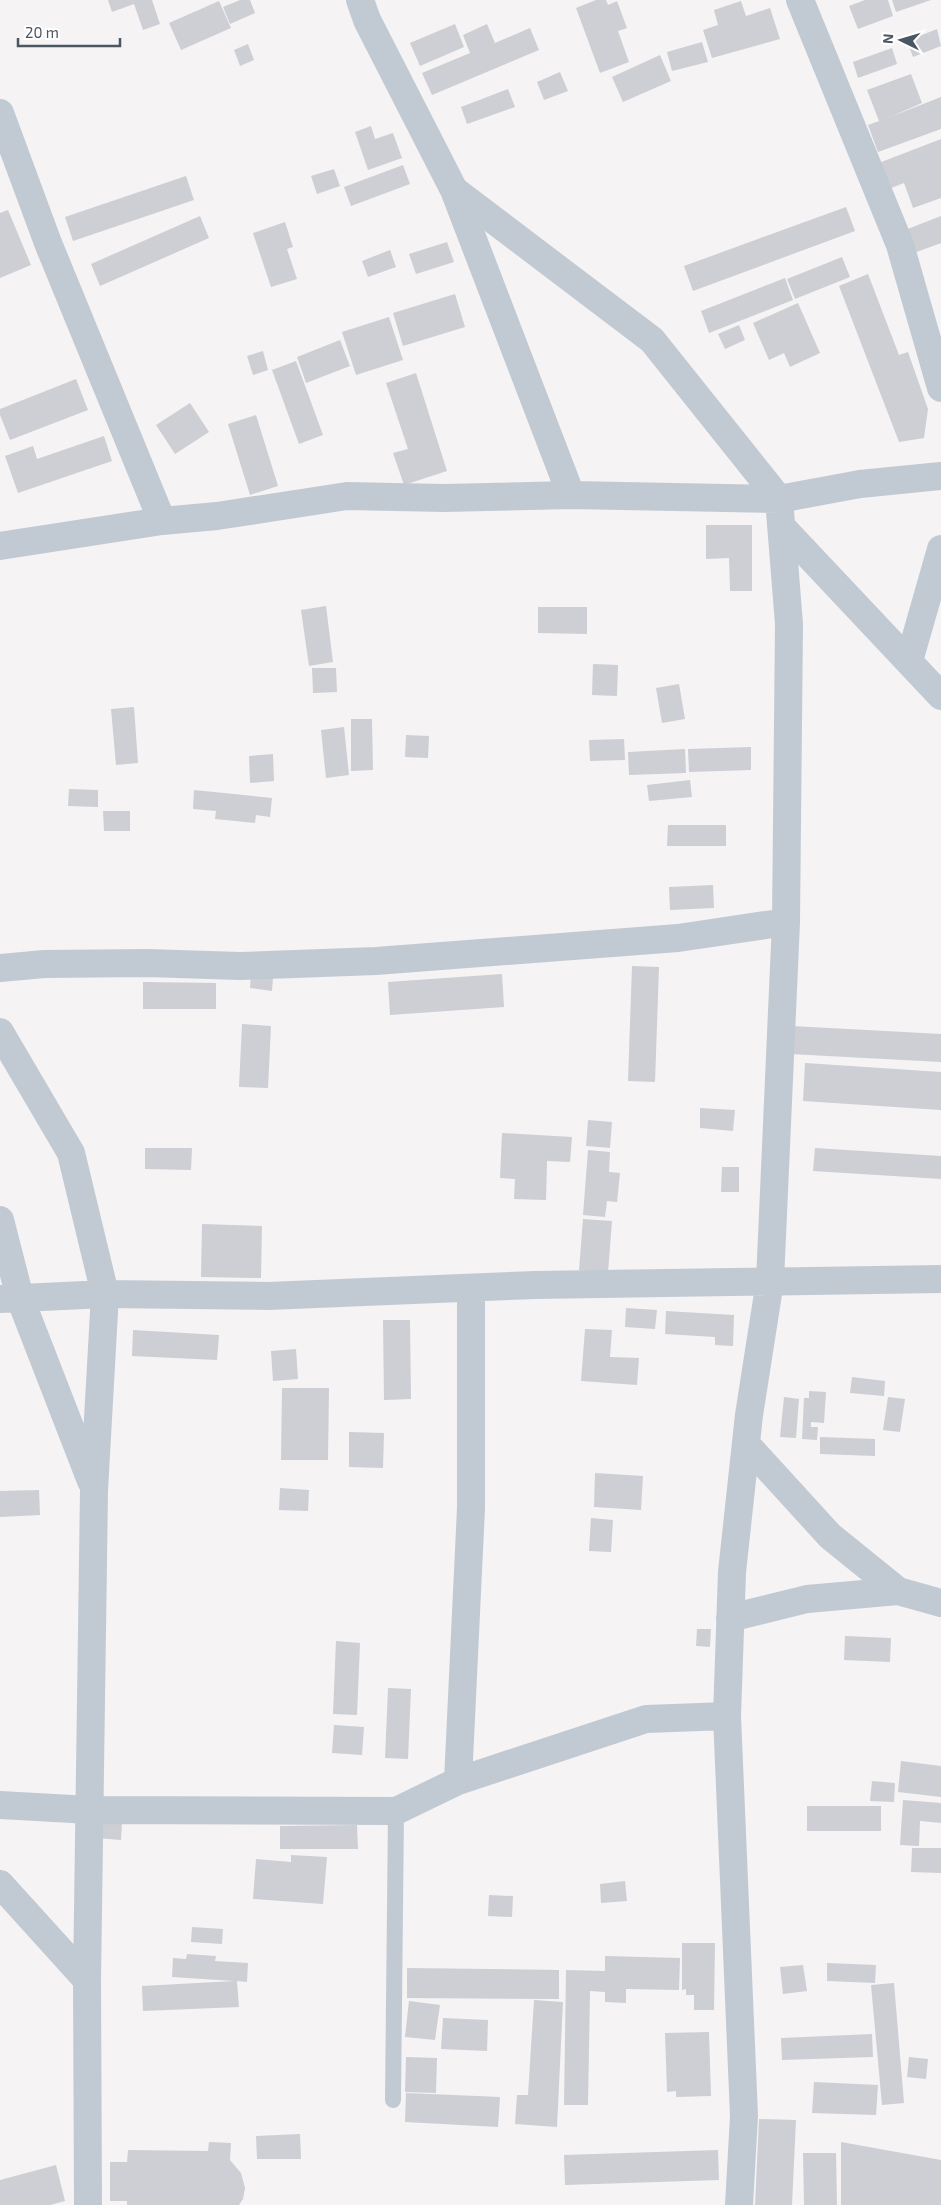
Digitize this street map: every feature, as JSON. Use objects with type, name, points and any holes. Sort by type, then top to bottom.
[{"type":"street","points":[[360,0],[371,28],[454,190],[571,495]]},
{"type":"street","points":[[800,0],[900,245],[941,388]]},
{"type":"street","points":[[0,113],[48,243],[162,521]]},
{"type":"street","points":[[454,190],[652,340],[780,499],[788,624],[786,922],[770,1281],[746,1444],[732,1572],[727,1716],[744,2116],[740,2205]]},
{"type":"street","points":[[0,546],[162,521],[217,516],[347,496],[444,498],[571,495],[780,499],[860,484],[941,476]]},
{"type":"street","points":[[781,526],[941,696]]},
{"type":"street","points":[[909,662],[941,549]]},
{"type":"street","points":[[0,968],[44,964],[147,963],[240,966],[376,961],[678,938],[786,922]]},
{"type":"street","points":[[0,1032],[71,1153],[105,1294],[94,1490],[87,1980],[88,2205]]},
{"type":"street","points":[[0,1220],[10,1299],[94,1490]]},
{"type":"street","points":[[10,1299],[105,1294],[268,1296],[545,1284],[941,1280]]},
{"type":"street","points":[[458,1782],[471,1508],[471,1288]]},
{"type":"street","points":[[746,1444],[830,1536],[898,1591]]},
{"type":"street","points":[[730,1618],[807,1599],[898,1591],[941,1603]]},
{"type":"street","points":[[0,1805],[90,1810],[396,1811],[458,1782],[646,1719],[727,1716]]},
{"type":"street","points":[[0,1884],[87,1980]]},
{"type":"lane","points":[[393,2100],[396,1811]]},
{"type":"building","points":[[108,0],[152,0],[160,24],[143,30],[134,4],[112,12]]},
{"type":"building","points":[[240,0],[250,0],[255,13],[230,24],[223,7]]},
{"type":"building","points":[[596,0],[606,0],[608,5],[617,1],[627,28],[618,31],[629,62],[600,73],[576,8]]},
{"type":"building","points":[[865,0],[888,0],[893,16],[858,29],[849,6]]},
{"type":"building","points":[[892,0],[931,0],[896,12]]},
{"type":"building","points":[[219,1],[231,28],[181,50],[169,23]]},
{"type":"building","points":[[741,1],[746,16],[770,8],[780,39],[712,58],[703,30],[718,25],[714,10]]},
{"type":"building","points":[[455,24],[464,47],[420,66],[410,43]]},
{"type":"building","points":[[487,24],[495,43],[530,28],[539,50],[432,95],[422,73],[470,53],[463,35]]},
{"type":"building","points":[[937,29],[941,46],[913,57],[907,41]]},
{"type":"building","points":[[702,42],[708,62],[672,71],[667,52]]},
{"type":"building","points":[[248,44],[254,60],[240,66],[234,50]]},
{"type":"building","points":[[892,48],[897,64],[858,78],[853,62]]},
{"type":"building","points":[[660,55],[671,81],[623,102],[612,77]]},
{"type":"building","points":[[560,72],[568,91],[544,100],[537,82]]},
{"type":"building","points":[[911,74],[922,103],[890,117],[941,97],[941,129],[878,152],[868,125],[879,121],[867,90]]},
{"type":"building","points":[[508,89],[515,107],[467,124],[461,107]]},
{"type":"building","points":[[371,126],[375,139],[393,133],[402,158],[368,170],[355,132]]},
{"type":"building","points":[[941,139],[941,198],[913,208],[904,183],[881,192],[871,166]]},
{"type":"building","points":[[403,165],[410,184],[351,206],[344,187]]},
{"type":"building","points":[[334,169],[340,186],[317,194],[311,176]]},
{"type":"building","points":[[186,176],[194,200],[73,241],[65,217]]},
{"type":"building","points":[[846,207],[855,231],[693,291],[684,266]]},
{"type":"building","points":[[8,210],[31,265],[0,278],[0,213]]},
{"type":"building","points":[[200,216],[209,238],[100,286],[91,264]]},
{"type":"building","points":[[941,216],[941,243],[914,253],[905,230]]},
{"type":"building","points":[[285,222],[293,247],[287,249],[297,279],[271,287],[253,233]]},
{"type":"building","points":[[447,242],[454,262],[416,274],[409,254]]},
{"type":"building","points":[[390,250],[396,267],[368,277],[362,261]]},
{"type":"building","points":[[842,257],[850,277],[795,299],[787,279]]},
{"type":"building","points":[[868,274],[899,355],[908,352],[928,409],[924,438],[899,442],[839,286]]},
{"type":"building","points":[[785,278],[793,300],[709,333],[701,311]]},
{"type":"building","points":[[455,294],[465,327],[403,346],[393,313]]},
{"type":"building","points":[[798,303],[820,353],[790,367],[784,353],[769,360],[753,323]]},
{"type":"building","points":[[389,317],[403,360],[356,375],[342,332]]},
{"type":"building","points":[[739,325],[745,340],[725,349],[718,334]]},
{"type":"building","points":[[340,340],[350,366],[306,383],[297,357]]},
{"type":"building","points":[[263,351],[268,370],[253,375],[247,356]]},
{"type":"building","points":[[296,361],[323,435],[299,444],[272,370]]},
{"type":"building","points":[[416,373],[447,471],[404,485],[393,453],[408,449],[386,383]]},
{"type":"building","points":[[76,379],[88,410],[10,440],[0,415],[0,409]]},
{"type":"building","points":[[190,403],[209,432],[175,454],[156,425]]},
{"type":"building","points":[[256,415],[278,486],[250,495],[228,424]]},
{"type":"building","points":[[104,436],[112,461],[18,493],[5,456],[33,446],[37,459]]},
{"type":"building","points":[[706,525],[752,525],[752,591],[730,591],[729,558],[706,559]]},
{"type":"building","points":[[326,606],[333,662],[309,666],[301,610]]},
{"type":"building","points":[[538,607],[587,607],[587,634],[538,633]]},
{"type":"building","points":[[593,664],[618,665],[617,696],[592,695]]},
{"type":"building","points":[[312,668],[336,668],[337,692],[313,693]]},
{"type":"building","points":[[679,684],[685,719],[662,723],[656,688]]},
{"type":"building","points":[[134,707],[138,763],[116,765],[111,709]]},
{"type":"building","points":[[351,719],[372,719],[373,770],[351,771]]},
{"type":"building","points":[[344,727],[349,775],[326,778],[321,730]]},
{"type":"building","points":[[406,735],[429,736],[428,758],[405,757]]},
{"type":"building","points":[[624,739],[625,760],[590,761],[589,740]]},
{"type":"building","points":[[751,747],[751,770],[689,772],[688,749]]},
{"type":"building","points":[[685,749],[686,773],[629,775],[628,752]]},
{"type":"building","points":[[273,754],[274,781],[250,783],[249,756]]},
{"type":"building","points":[[690,780],[692,797],[649,801],[647,785]]},
{"type":"building","points":[[69,789],[98,790],[98,807],[68,806]]},
{"type":"building","points":[[194,790],[272,798],[270,817],[256,815],[255,823],[215,819],[216,811],[193,809]]},
{"type":"building","points":[[103,811],[130,811],[130,831],[104,831]]},
{"type":"building","points":[[668,825],[726,825],[726,846],[667,846]]},
{"type":"building","points":[[713,885],[714,908],[670,910],[669,887]]},
{"type":"building","points":[[632,966],[659,967],[655,1082],[628,1081]]},
{"type":"building","points":[[502,974],[504,1007],[390,1015],[388,982]]},
{"type":"building","points":[[251,975],[273,978],[272,991],[250,988]]},
{"type":"building","points":[[143,982],[216,983],[216,1009],[143,1009]]},
{"type":"building","points":[[242,1024],[271,1026],[268,1088],[239,1087]]},
{"type":"building","points":[[792,1026],[941,1034],[941,1062],[790,1054]]},
{"type":"building","points":[[805,1063],[941,1072],[941,1110],[803,1101]]},
{"type":"building","points":[[700,1108],[735,1110],[733,1131],[700,1128]]},
{"type":"building","points":[[588,1120],[612,1122],[610,1148],[586,1146]]},
{"type":"building","points":[[502,1133],[572,1137],[570,1162],[547,1161],[546,1200],[514,1199],[515,1179],[500,1178]]},
{"type":"building","points":[[145,1148],[192,1148],[191,1170],[145,1169]]},
{"type":"building","points":[[815,1148],[941,1156],[941,1179],[813,1171]]},
{"type":"building","points":[[588,1150],[610,1152],[609,1172],[620,1173],[617,1202],[607,1201],[605,1217],[583,1215]]},
{"type":"building","points":[[722,1167],[739,1167],[739,1192],[721,1192]]},
{"type":"building","points":[[583,1219],[612,1221],[608,1273],[579,1270]]},
{"type":"building","points":[[202,1224],[262,1226],[261,1278],[201,1277]]},
{"type":"building","points":[[626,1308],[657,1310],[655,1329],[625,1327]]},
{"type":"building","points":[[666,1311],[734,1315],[733,1346],[715,1345],[715,1337],[665,1334]]},
{"type":"building","points":[[383,1320],[410,1320],[411,1399],[384,1400]]},
{"type":"building","points":[[585,1329],[612,1330],[610,1357],[639,1358],[637,1385],[581,1381]]},
{"type":"building","points":[[133,1330],[219,1335],[217,1360],[132,1356]]},
{"type":"building","points":[[296,1349],[298,1379],[273,1381],[271,1351]]},
{"type":"building","points":[[852,1377],[885,1381],[884,1396],[850,1393]]},
{"type":"building","points":[[282,1388],[329,1388],[328,1460],[281,1460]]},
{"type":"building","points":[[809,1391],[826,1392],[824,1423],[811,1422],[811,1427],[818,1427],[817,1440],[802,1439],[804,1398],[809,1398]]},
{"type":"building","points":[[784,1397],[799,1399],[796,1438],[780,1437]]},
{"type":"building","points":[[888,1397],[905,1399],[900,1432],[883,1430]]},
{"type":"building","points":[[349,1432],[384,1433],[383,1468],[349,1467]]},
{"type":"building","points":[[820,1437],[875,1439],[875,1456],[820,1454]]},
{"type":"building","points":[[595,1473],[643,1476],[641,1510],[594,1507]]},
{"type":"building","points":[[280,1488],[309,1490],[308,1511],[279,1510]]},
{"type":"building","points":[[39,1490],[40,1515],[0,1517],[0,1491]]},
{"type":"building","points":[[591,1518],[613,1520],[611,1552],[589,1551]]},
{"type":"building","points":[[697,1629],[711,1629],[710,1647],[696,1646]]},
{"type":"building","points":[[845,1636],[891,1638],[890,1662],[844,1660]]},
{"type":"building","points":[[336,1641],[360,1643],[357,1715],[333,1714]]},
{"type":"building","points":[[388,1688],[411,1689],[408,1759],[385,1758]]},
{"type":"building","points":[[334,1725],[364,1727],[362,1755],[332,1753]]},
{"type":"building","points":[[901,1761],[941,1766],[941,1797],[898,1792]]},
{"type":"building","points":[[872,1781],[895,1783],[894,1802],[870,1801]]},
{"type":"building","points":[[903,1800],[941,1803],[941,1823],[920,1821],[919,1846],[900,1845]]},
{"type":"building","points":[[807,1806],[881,1806],[881,1831],[807,1831]]},
{"type":"building","points":[[98,1821],[122,1823],[121,1840],[97,1838]]},
{"type":"building","points":[[357,1825],[358,1849],[280,1849],[280,1826]]},
{"type":"building","points":[[912,1848],[941,1848],[941,1873],[911,1872]]},
{"type":"building","points":[[291,1855],[327,1857],[323,1904],[253,1899],[256,1859],[291,1862]]},
{"type":"building","points":[[625,1881],[627,1901],[601,1903],[600,1884]]},
{"type":"building","points":[[489,1895],[513,1896],[512,1917],[488,1916]]},
{"type":"building","points":[[192,1927],[223,1929],[222,1944],[191,1942]]},
{"type":"building","points":[[682,1943],[715,1943],[714,2010],[694,2010],[694,1995],[686,1995],[686,1989],[682,1990]]},
{"type":"building","points":[[187,1954],[216,1956],[215,1961],[248,1963],[247,1982],[237,1981],[239,2007],[143,2011],[142,1986],[234,1981],[172,1977],[173,1958],[186,1959]]},
{"type":"building","points":[[605,1956],[680,1958],[679,1990],[626,1989],[626,2003],[605,2002],[605,1992],[590,1991],[588,2105],[564,2105],[566,1970],[605,1971]]},
{"type":"building","points":[[827,1963],[876,1965],[875,1983],[827,1981]]},
{"type":"building","points":[[803,1965],[807,1991],[783,1994],[780,1967]]},
{"type":"building","points":[[407,1968],[559,1970],[559,1999],[407,1998]]},
{"type":"building","points":[[894,1983],[904,2103],[882,2105],[871,1985]]},
{"type":"building","points":[[534,2000],[563,2002],[557,2127],[515,2124],[517,2095],[528,2095]]},
{"type":"building","points":[[409,2001],[440,2005],[435,2040],[405,2037]]},
{"type":"building","points":[[443,2018],[488,2020],[487,2051],[441,2049]]},
{"type":"building","points":[[709,2032],[711,2096],[676,2097],[676,2091],[667,2092],[665,2033]]},
{"type":"building","points":[[872,2034],[873,2057],[782,2060],[781,2038]]},
{"type":"building","points":[[406,2057],[437,2058],[436,2093],[405,2092]]},
{"type":"building","points":[[909,2057],[928,2059],[926,2079],[907,2077]]},
{"type":"building","points":[[814,2082],[878,2085],[876,2115],[812,2113]]},
{"type":"building","points":[[406,2093],[500,2097],[498,2127],[405,2122]]},
{"type":"building","points":[[759,2119],[796,2120],[792,2205],[755,2205]]},
{"type":"building","points":[[300,2134],[301,2159],[257,2159],[256,2136]]},
{"type":"building","points":[[209,2142],[231,2143],[230,2160],[241,2173],[245,2188],[243,2199],[239,2205],[127,2205],[127,2201],[110,2201],[110,2162],[127,2162],[128,2150],[208,2151]]},
{"type":"building","points":[[841,2142],[941,2160],[941,2205],[841,2205]]},
{"type":"building","points":[[718,2150],[719,2180],[565,2185],[564,2155]]},
{"type":"building","points":[[803,2153],[836,2153],[837,2205],[804,2205]]},
{"type":"building","points":[[56,2165],[65,2201],[50,2205],[0,2205],[0,2180]]}]
